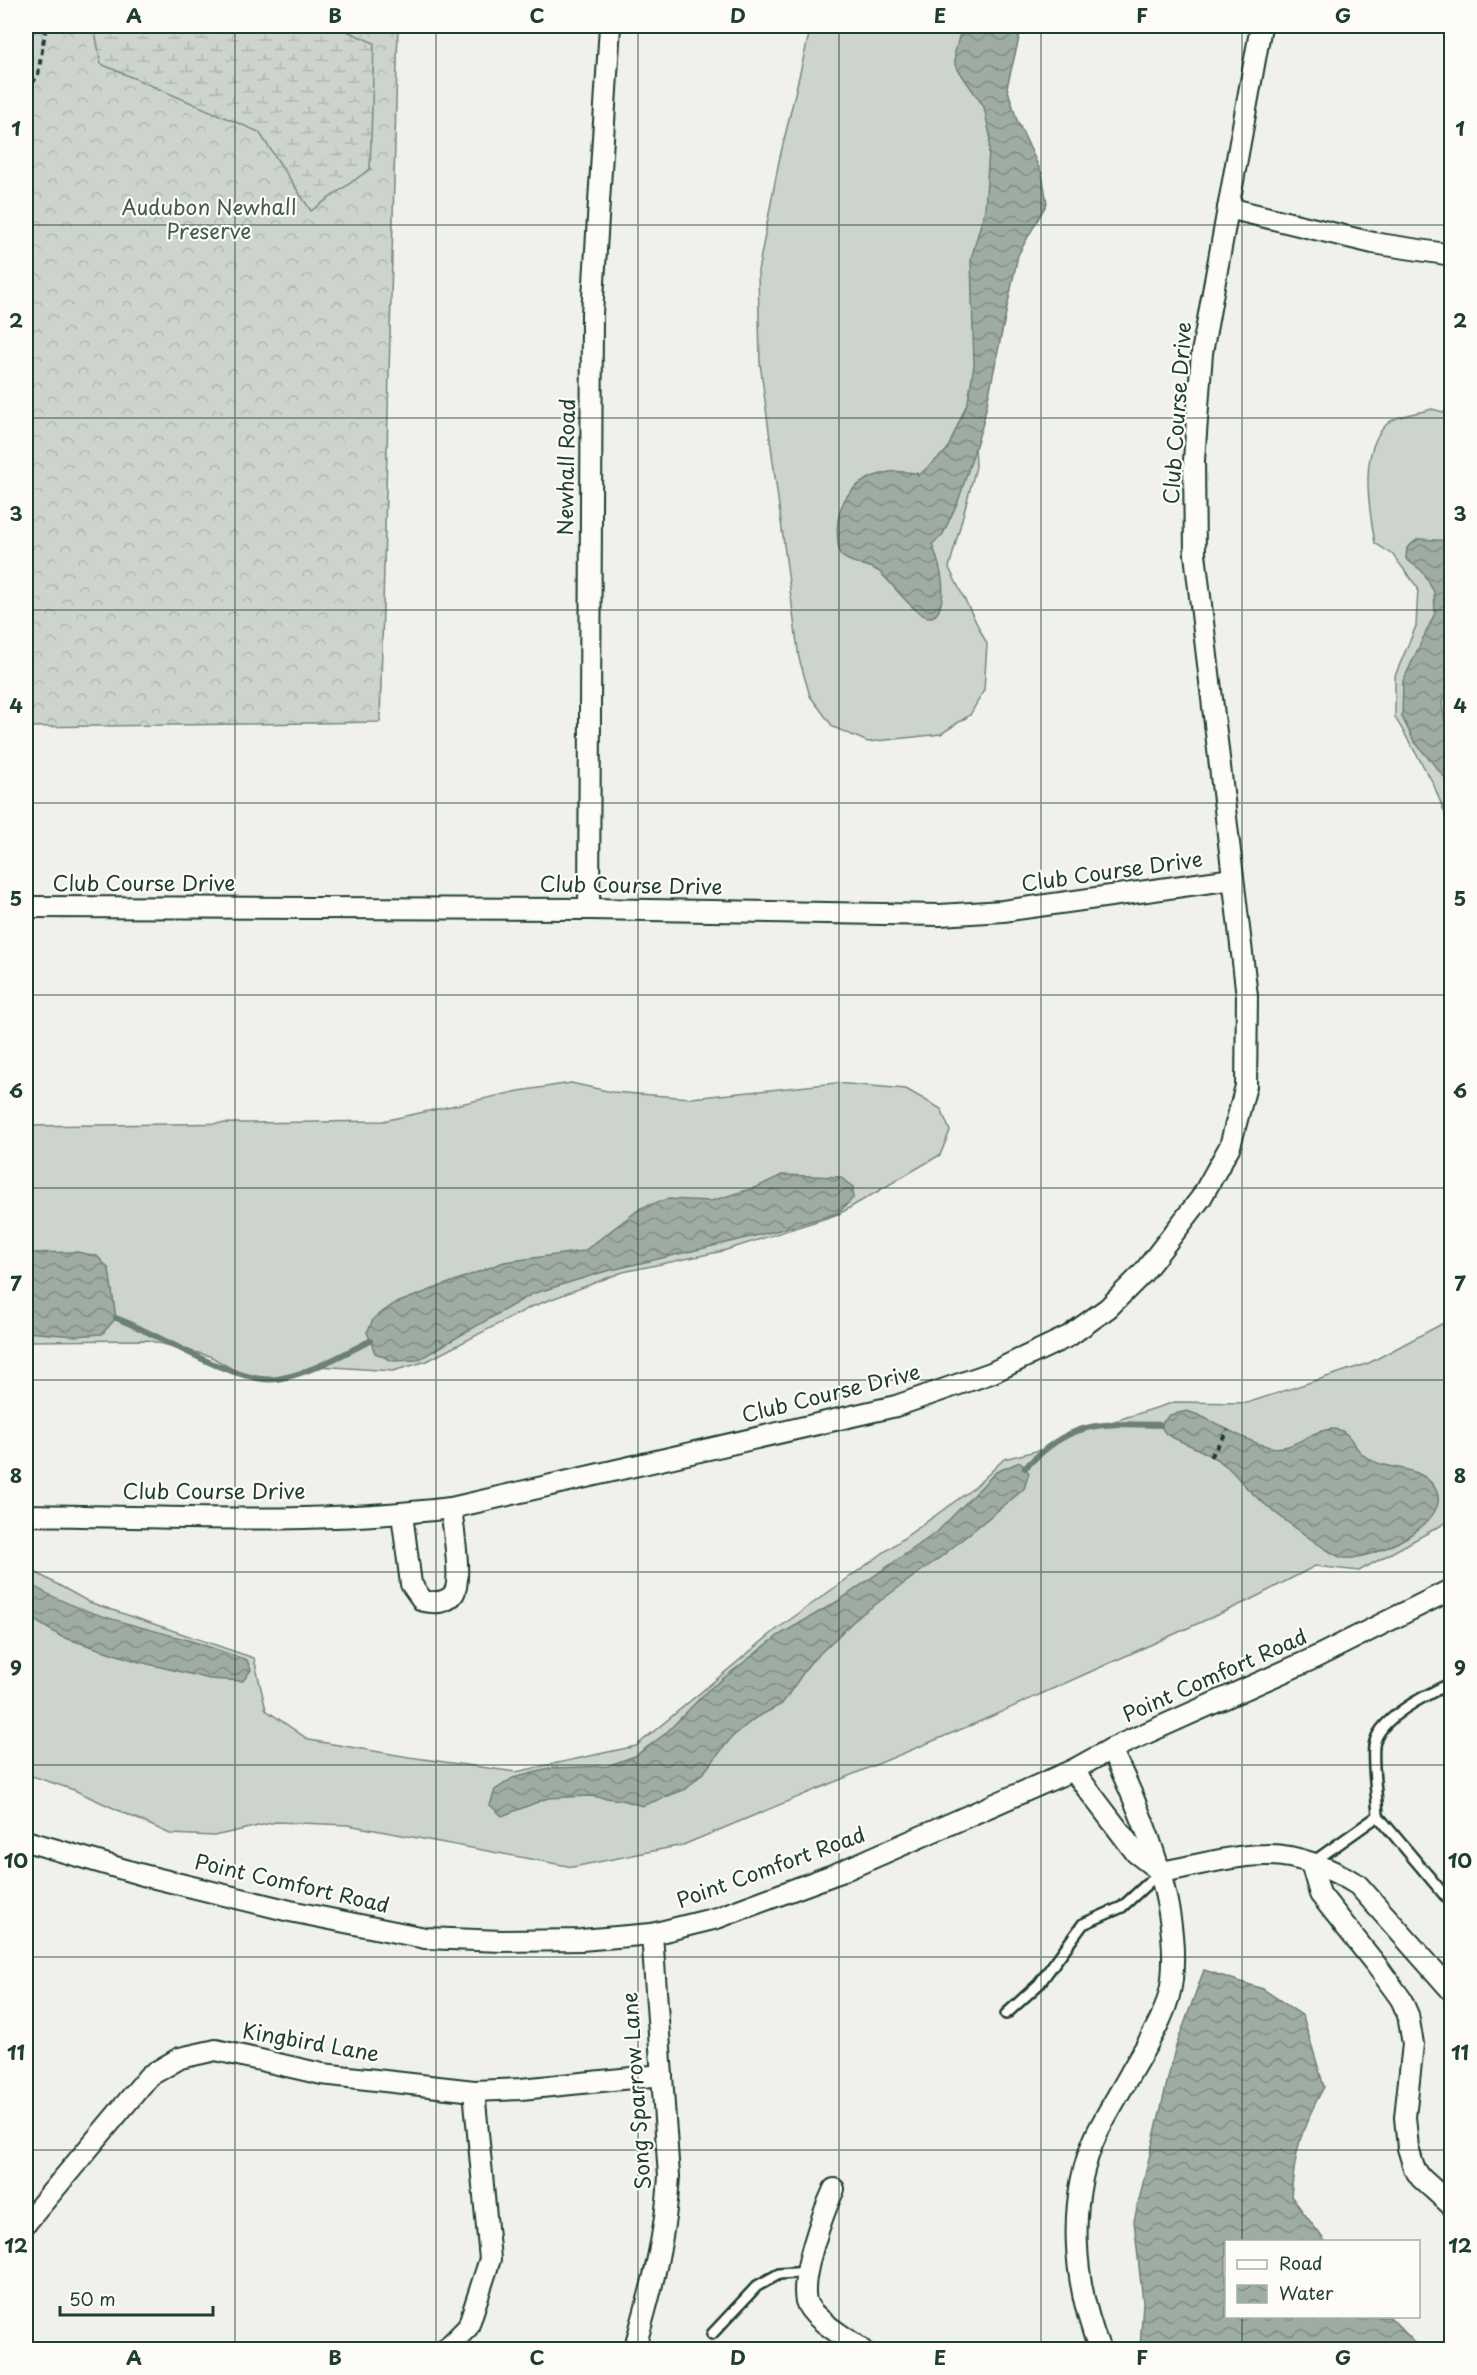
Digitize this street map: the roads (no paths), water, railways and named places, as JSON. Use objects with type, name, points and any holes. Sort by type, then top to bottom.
[{"type":"street","name":"Newhall Road","points":[[589,909],[592,314],[609,26]]},
{"type":"street","name":"Club Course Drive","points":[[26,1515],[229,1518],[402,1514],[451,1508],[896,1406],[991,1372],[1069,1336],[1108,1308],[1143,1273],[1201,1198],[1230,1146],[1246,1086],[1247,996],[1195,554],[1194,460],[1202,353],[1261,26]]},
{"type":"street","points":[[1228,208],[1372,243],[1452,255]]},
{"type":"street","name":"Club Course Drive","points":[[26,908],[589,909],[940,915],[1003,911],[1233,879]]},
{"type":"street","points":[[402,1514],[411,1584],[415,1594],[423,1601],[437,1603],[448,1599],[457,1586],[451,1508]]},
{"type":"street","name":"Point Comfort Road","points":[[26,1841],[143,1875],[290,1911],[425,1938],[502,1941],[580,1940],[652,1934],[717,1918],[838,1873],[1073,1770],[1111,1749],[1310,1660],[1452,1589]]},
{"type":"street","points":[[1100,2349],[1087,2314],[1076,2249],[1080,2194],[1087,2161],[1097,2133],[1154,2031],[1172,1980],[1173,1954],[1161,1872],[1131,1791],[1111,1749]]},
{"type":"street","points":[[1073,1770],[1136,1853],[1161,1872],[1266,1855],[1311,1863],[1345,1876],[1358,1885],[1449,1981]]},
{"type":"street","points":[[1311,1863],[1320,1894],[1380,1970],[1401,1999],[1408,2015],[1413,2044],[1405,2117],[1408,2148],[1418,2173],[1452,2206]]},
{"type":"street","name":"Song Sparrow Lane","points":[[634,2349],[660,2251],[668,2202],[669,2176],[652,1934]]},
{"type":"street","name":"Kingbird Lane","points":[[26,2223],[149,2076],[180,2058],[216,2050],[322,2074],[474,2091],[521,2089],[662,2075]]},
{"type":"street","points":[[445,2349],[468,2327],[490,2259],[474,2091]]},
{"type":"street","points":[[834,2189],[818,2224],[806,2302],[818,2317],[862,2349]]},
{"type":"lane","points":[[1447,1684],[1407,1705],[1386,1725],[1374,1744],[1378,1816],[1452,1904]]},
{"type":"lane","points":[[1311,1863],[1378,1816]]},
{"type":"lane","points":[[1006,2014],[1039,1984],[1083,1924],[1122,1908],[1161,1872]]},
{"type":"lane","points":[[712,2334],[757,2286],[778,2274],[809,2272]]},
{"type":"water","points":[[962,26],[1022,26],[1007,87],[1017,120],[1042,174],[1047,203],[1018,255],[983,423],[959,499],[942,536],[932,544],[943,589],[941,604],[936,615],[929,617],[910,605],[878,571],[849,561],[840,555],[838,525],[844,501],[861,483],[874,476],[892,471],[917,473],[918,476],[947,450],[968,401],[974,365],[971,259],[985,209],[990,135],[984,107],[955,65],[955,52]]},
{"type":"water","points":[[1418,539],[1451,541],[1451,674],[1442,702],[1444,718],[1451,730],[1451,793],[1446,779],[1414,741],[1402,717],[1403,681],[1435,613],[1434,592],[1422,571],[1406,559],[1407,548]]},
{"type":"water","points":[[782,1175],[840,1177],[853,1187],[853,1198],[838,1213],[776,1231],[603,1272],[532,1294],[418,1360],[393,1361],[375,1353],[367,1332],[374,1318],[394,1304],[504,1262],[584,1251],[641,1208],[667,1199],[711,1201],[757,1187]]},
{"type":"water","points":[[77,1252],[97,1256],[109,1269],[116,1318],[102,1334],[75,1336],[26,1332],[26,1253]]},
{"type":"water","points":[[1187,1411],[1248,1440],[1270,1447],[1279,1448],[1294,1444],[1325,1430],[1339,1430],[1347,1434],[1360,1452],[1369,1459],[1419,1474],[1428,1480],[1435,1488],[1438,1501],[1433,1514],[1422,1526],[1389,1547],[1355,1558],[1343,1558],[1311,1539],[1269,1507],[1220,1461],[1166,1434],[1160,1425],[1170,1415]]},
{"type":"water","points":[[1020,1462],[1029,1473],[1024,1489],[942,1556],[858,1617],[810,1663],[782,1704],[754,1719],[732,1737],[705,1771],[686,1789],[642,1806],[622,1800],[589,1796],[548,1798],[502,1816],[490,1805],[495,1790],[513,1778],[553,1768],[607,1766],[635,1756],[665,1734],[707,1691],[779,1635],[838,1601],[937,1532],[996,1472]]},
{"type":"water","points":[[26,1581],[81,1609],[189,1640],[247,1660],[251,1670],[243,1681],[210,1679],[136,1661],[62,1637],[26,1615]]},
{"type":"water","points":[[1204,1970],[1263,1989],[1303,2016],[1324,2087],[1300,2140],[1291,2196],[1324,2240],[1225,2240],[1225,2318],[1391,2318],[1421,2349],[1140,2349],[1143,2302],[1134,2221],[1175,2049]]},
{"type":"waterway","points":[[116,1318],[219,1366],[260,1379],[277,1379],[301,1373],[370,1341]]},
{"type":"waterway","points":[[1025,1468],[1057,1441],[1086,1428],[1119,1424],[1160,1425]]},
{"type":"park label","name":"Audubon Newhall Preserve","points":[[209,220]]}]
